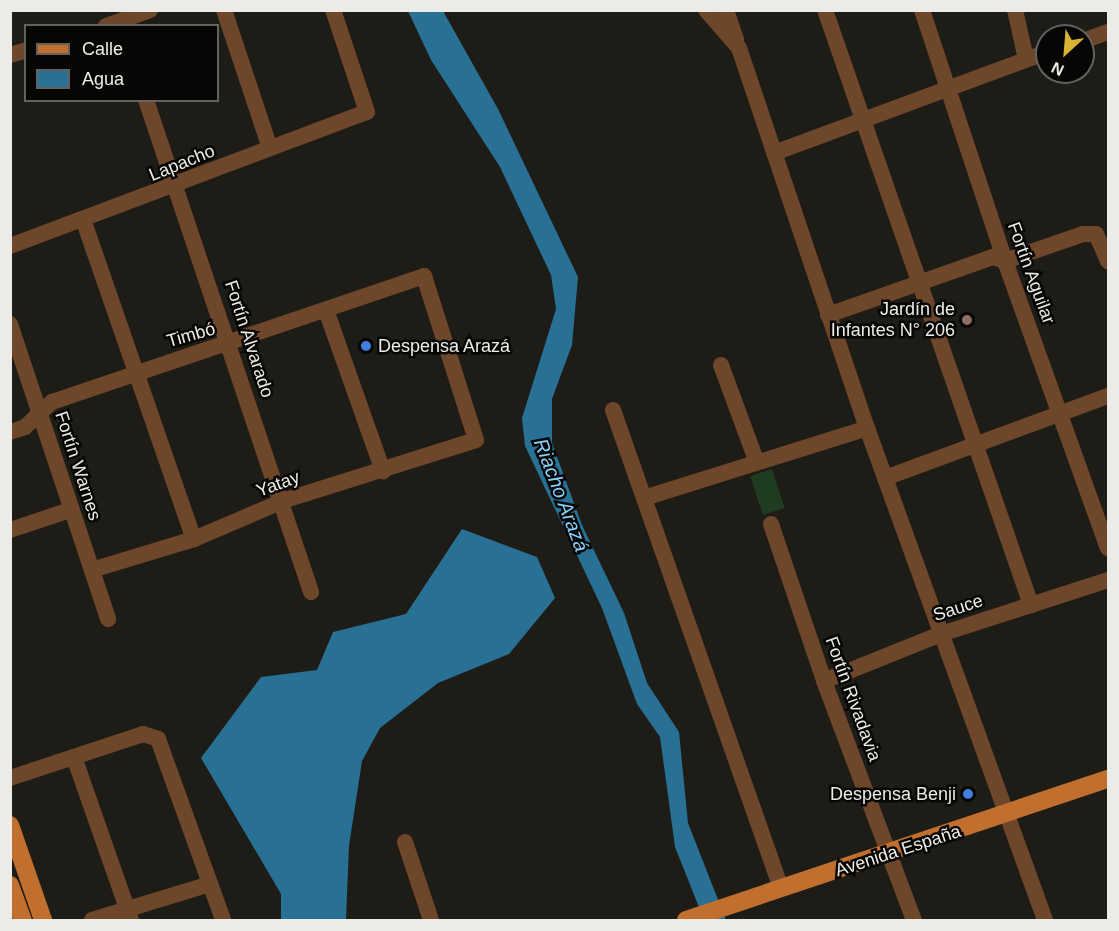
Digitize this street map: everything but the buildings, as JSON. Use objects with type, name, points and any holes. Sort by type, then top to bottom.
[{"type":"main road","name":"Avenida España","points":[[690,919],[890,855],[1108,779]]},
{"type":"main road","points":[[10,825],[43,921]]},
{"type":"main road","points":[[10,885],[23,921]]},
{"type":"street","points":[[114,21],[150,10]]},
{"type":"street","points":[[224,10],[270,148]]},
{"type":"street","name":"Lapacho","points":[[10,246],[84,222],[178,187],[270,148],[367,112],[333,10]]},
{"type":"street","points":[[706,10],[739,48]]},
{"type":"street","points":[[726,10],[867,428],[1044,921]]},
{"type":"street","points":[[825,10],[1031,605]]},
{"type":"street","name":"Fortín Aguilar","points":[[922,10],[1005,261],[1063,416],[1108,548]]},
{"type":"street","points":[[1015,10],[1026,59]]},
{"type":"street","points":[[774,153],[1035,56]]},
{"type":"street","name":"Fortín Alvarado","points":[[147,102],[178,187],[311,592]]},
{"type":"street","points":[[84,222],[194,539]]},
{"type":"street","points":[[828,315],[993,257],[1005,261],[1083,234],[1096,234],[1108,261]]},
{"type":"street","name":"Timbó","points":[[10,432],[26,427],[52,402],[135,371],[327,313],[424,276],[476,440]]},
{"type":"street","points":[[327,313],[383,471]]},
{"type":"street","name":"Fortín Warnes","points":[[12,334],[41,411],[70,510],[95,569],[108,619]]},
{"type":"street","points":[[721,365],[757,463]]},
{"type":"street","points":[[885,478],[1063,416],[1108,396]]},
{"type":"street","points":[[613,410],[781,888]]},
{"type":"street","points":[[644,498],[867,428]]},
{"type":"street","name":"Yatay","points":[[95,569],[194,539],[283,501],[476,440]]},
{"type":"street","points":[[10,530],[70,510]]},
{"type":"street","name":"Fortín Rivadavia","points":[[771,524],[824,681],[914,921]]},
{"type":"street","name":"Sauce","points":[[824,681],[941,634],[1108,580]]},
{"type":"street","points":[[10,778],[143,734],[158,739],[223,921]]},
{"type":"street","points":[[74,757],[129,915]]},
{"type":"street","points":[[405,842],[431,921]]},
{"type":"street","points":[[92,921],[129,915],[210,884]]},
{"type":"green space","points":[[772,469],[785,508],[763,515],[750,476]]},
{"type":"water","name":"Riacho Arazá","points":[[408,11],[443,11],[498,109],[578,277],[572,345],[552,399],[552,443],[582,525],[624,613],[647,683],[679,732],[688,823],[726,920],[704,920],[675,847],[660,737],[637,704],[602,608],[525,446],[522,418],[556,309],[551,275],[500,167],[431,60]]},
{"type":"water","points":[[462,529],[537,557],[555,598],[509,654],[438,683],[380,728],[362,761],[349,846],[346,920],[281,920],[281,894],[201,758],[261,677],[317,670],[333,632],[406,614]]},
{"type":"place","name":"Jardín de Infantes N° 206","points":[[967,320]]},
{"type":"place","name":"Despensa Arazá","points":[[366,346]]},
{"type":"place","name":"Despensa Benji","points":[[968,794]]}]
